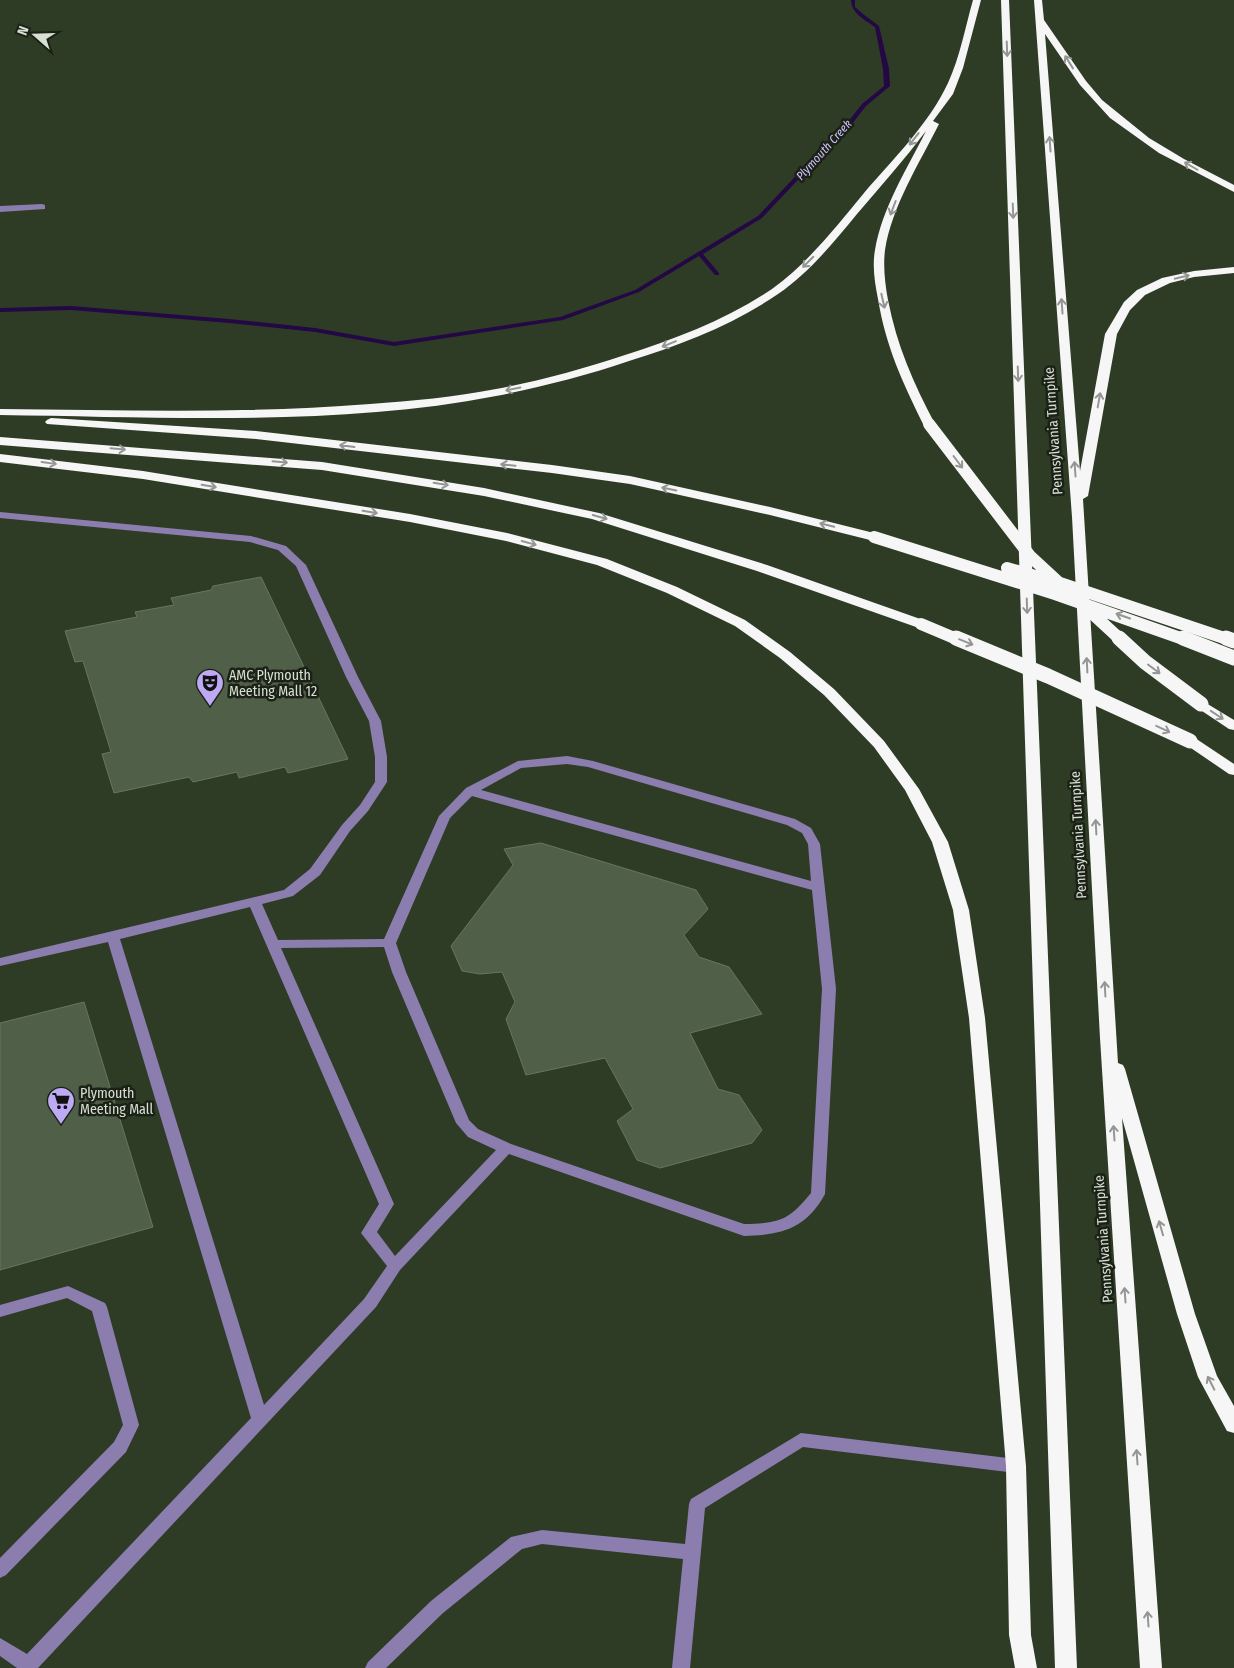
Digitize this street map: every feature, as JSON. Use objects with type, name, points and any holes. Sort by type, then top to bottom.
[{"type":"highway","points":[[977,0],[959,68],[897,197],[880,252],[881,295],[900,365],[929,424],[1030,556],[1145,662],[1234,726]]},
{"type":"highway","points":[[1005,0],[1066,1668]]},
{"type":"highway","name":"Pennsylvania Turnpike","points":[[1038,0],[1078,517],[1108,1038],[1151,1668]]},
{"type":"highway","points":[[1040,21],[1078,76],[1099,101],[1140,136],[1199,171],[1234,188]]},
{"type":"highway","points":[[0,412],[274,413],[401,406],[526,387],[576,376],[622,362],[672,343],[732,316],[794,276],[828,242],[898,160],[937,109],[952,85]]},
{"type":"highway","points":[[1078,517],[1111,334],[1120,318],[1131,301],[1144,290],[1186,276],[1234,270]]},
{"type":"highway","points":[[0,418],[256,435],[552,469],[630,480],[982,561],[1060,582],[1234,640]]},
{"type":"highway","points":[[0,441],[322,466],[484,492],[595,516],[762,568],[921,624],[1048,676],[1234,763]]},
{"type":"highway","points":[[0,458],[143,476],[410,518],[507,537],[602,562],[672,590],[740,624],[785,655],[829,692],[879,744],[912,789],[940,842],[960,910],[977,1018],[1016,1466],[1020,1635],[1026,1668]]},
{"type":"highway","points":[[874,537],[1059,594],[1234,658]]},
{"type":"highway","points":[[1190,741],[1234,771]]},
{"type":"highway","points":[[1108,1038],[1186,1314],[1208,1377],[1234,1425]]},
{"type":"street","points":[[0,209],[42,207]]},
{"type":"street","points":[[0,514],[251,539],[282,548],[301,565],[352,677],[375,722],[381,782],[364,808],[346,828],[314,872],[288,893],[0,962]]},
{"type":"street","points":[[567,760],[589,764],[791,822],[807,831],[814,844],[818,887],[828,999],[818,1194],[803,1215],[778,1230],[744,1230],[506,1148],[473,1133],[462,1124],[399,972],[389,943],[445,816],[470,791],[518,766],[567,760]]},
{"type":"street","points":[[470,791],[818,887]]},
{"type":"street","points":[[254,901],[387,1204],[369,1233],[395,1266]]},
{"type":"street","points":[[113,936],[260,1420]]},
{"type":"street","points":[[273,944],[389,943]]},
{"type":"street","points":[[0,1646],[27,1666],[370,1303],[395,1266],[506,1148]]},
{"type":"street","points":[[0,1311],[68,1292],[99,1307],[131,1425],[120,1447],[0,1570]]},
{"type":"street","points":[[681,1668],[697,1504],[801,1440],[1016,1466]]},
{"type":"street","points":[[374,1668],[437,1608],[517,1542],[542,1537],[693,1552]]},
{"type":"building","name":"AMC Plymouth Meeting Mall 12","points":[[261,577],[348,759],[288,773],[285,767],[239,778],[237,772],[193,782],[189,777],[114,793],[102,754],[111,752],[83,661],[75,662],[65,631],[137,617],[135,612],[174,605],[171,598],[211,590],[213,586]]},
{"type":"building","points":[[541,843],[696,890],[708,909],[684,935],[699,957],[729,967],[762,1014],[690,1033],[718,1089],[739,1095],[762,1130],[752,1143],[660,1168],[637,1160],[617,1121],[633,1109],[605,1058],[526,1075],[506,1019],[515,1002],[502,972],[480,974],[462,971],[451,946],[513,865],[504,849]]},
{"type":"building","name":"Plymouth Meeting Mall","points":[[84,1002],[153,1227],[0,1270],[0,1023]]},
{"type":"waterway","points":[[0,310],[71,308],[229,321],[315,330],[394,344],[561,319],[637,291],[760,217],[826,147],[835,142],[864,105],[887,86],[886,69],[877,26],[853,7],[853,0]]},
{"type":"waterway","name":"Plymouth Creek","points":[[700,254],[717,274]]},
{"type":"place","name":"AMC Plymouth Meeting Mall 12","points":[[210,707]]},
{"type":"place","name":"Plymouth Meeting Mall","points":[[61,1125]]}]
